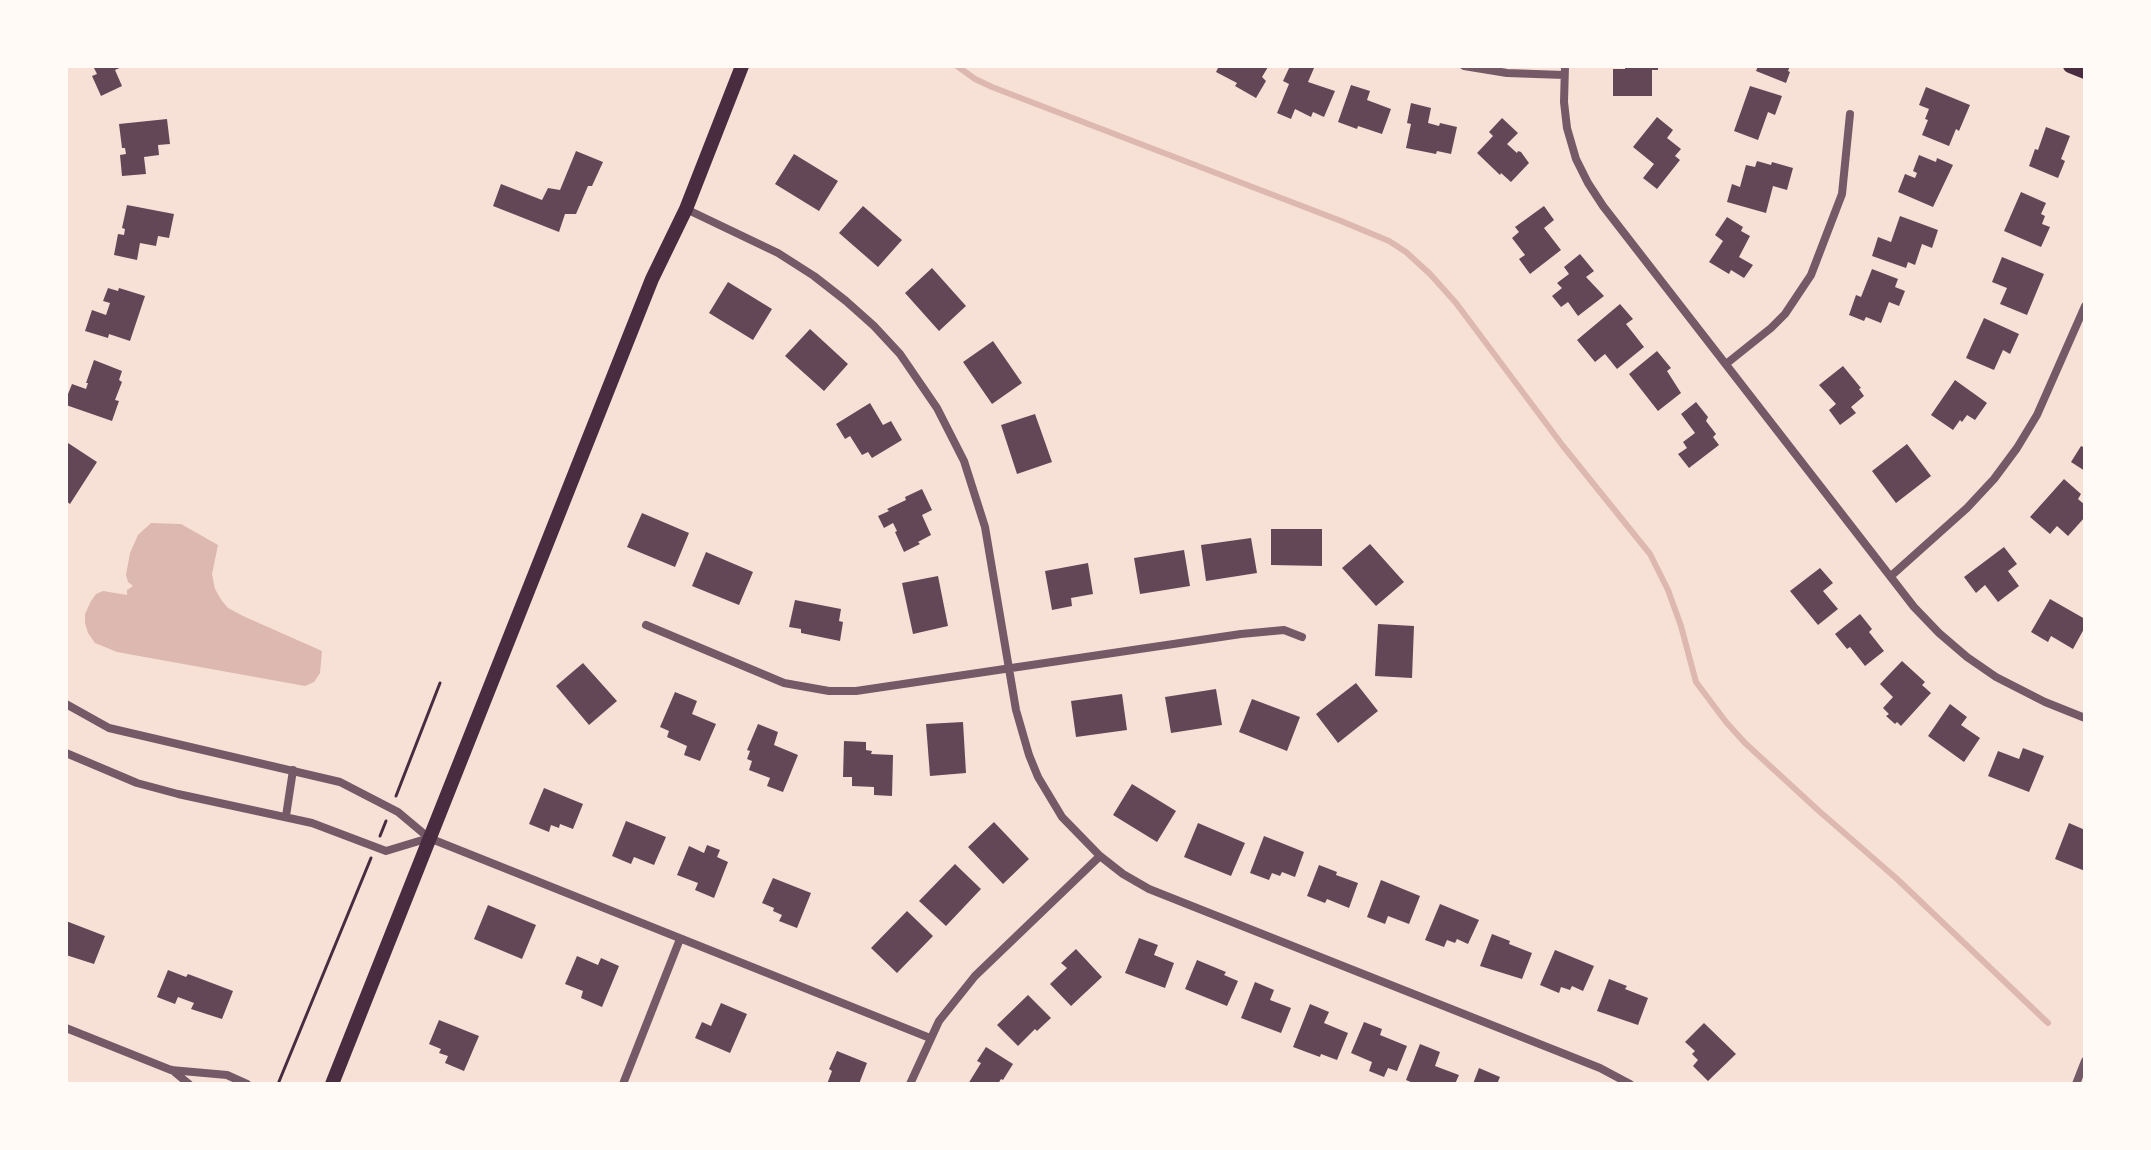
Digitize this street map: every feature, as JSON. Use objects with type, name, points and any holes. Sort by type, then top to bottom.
[{"type":"main road","points":[[332,1084],[652,279],[686,209],[742,66]]},
{"type":"main road","points":[[2070,66],[2085,72]]},
{"type":"street","points":[[1464,66],[1507,73],[1565,70],[1567,128],[1576,159],[1588,183],[1914,607],[1967,657],[1996,677],[2085,718]]},
{"type":"street","points":[[1726,364],[1785,314],[1811,275],[1842,194],[1850,114]]},
{"type":"street","points":[[686,209],[751,239],[814,276],[874,326],[917,377],[951,434],[977,498],[985,527],[1022,733],[1038,777],[1062,817],[1100,856],[1149,889],[1600,1068],[1630,1084]]},
{"type":"street","points":[[1891,576],[1967,508],[2017,448],[2037,415],[2085,306]]},
{"type":"street","points":[[646,625],[784,683],[829,691],[856,691],[1241,634],[1284,630],[1302,637]]},
{"type":"street","points":[[66,704],[109,728],[340,782],[391,809],[429,838],[930,1038]]},
{"type":"street","points":[[66,753],[151,787],[312,823],[386,851],[429,838]]},
{"type":"street","points":[[286,816],[293,770]]},
{"type":"street","points":[[910,1084],[939,1021],[975,976],[1100,856]]},
{"type":"street","points":[[623,1084],[680,939]]},
{"type":"street","points":[[66,1028],[171,1070],[189,1084]]},
{"type":"street","points":[[2076,1084],[2085,1061]]},
{"type":"street","points":[[171,1070],[227,1075],[247,1084]]},
{"type":"path","points":[[278,1084],[440,683]]},
{"type":"shaded area","points":[[151,523],[181,524],[218,545],[212,574],[222,601],[243,616],[322,651],[320,673],[314,682],[305,686],[117,652],[95,643],[85,623],[91,601],[103,591],[127,595],[127,590],[133,586],[126,575],[130,553],[138,535]]},
{"type":"building","points":[[93,66],[124,66],[115,70],[122,86],[101,96],[92,76],[97,74]]},
{"type":"building","points":[[1219,66],[1267,66],[1262,77],[1266,81],[1256,98],[1216,72]]},
{"type":"building","points":[[1290,66],[1314,68],[1308,82],[1335,91],[1324,117],[1313,112],[1311,117],[1295,109],[1291,119],[1277,113],[1289,84],[1283,81]]},
{"type":"building","points":[[1625,66],[1658,66],[1658,70],[1652,70],[1652,96],[1613,96],[1613,69],[1625,69]]},
{"type":"building","points":[[1758,66],[1790,66],[1786,83],[1756,71]]},
{"type":"building","points":[[1351,85],[1370,91],[1367,100],[1391,109],[1382,134],[1338,122]]},
{"type":"building","points":[[1750,86],[1782,96],[1775,115],[1768,112],[1758,140],[1734,131]]},
{"type":"building","points":[[1926,87],[1970,105],[1949,146],[1922,135],[1929,109],[1919,105]]},
{"type":"building","points":[[1411,103],[1431,108],[1428,123],[1457,127],[1451,154],[1406,148]]},
{"type":"building","points":[[1657,117],[1673,130],[1667,138],[1681,149],[1675,156],[1680,160],[1657,189],[1643,178],[1654,164],[1633,147]]},
{"type":"building","points":[[1502,118],[1518,133],[1507,144],[1517,153],[1521,152],[1529,163],[1511,182],[1477,153],[1493,136],[1489,132]]},
{"type":"building","points":[[167,119],[170,144],[158,145],[159,155],[144,157],[146,174],[122,176],[120,155],[126,154],[125,148],[122,148],[119,124]]},
{"type":"building","points":[[2046,127],[2070,136],[2058,178],[2029,166]]},
{"type":"building","points":[[576,151],[603,162],[576,214],[565,214],[559,232],[493,206],[501,184],[542,200],[548,188],[560,190]]},
{"type":"building","points":[[794,154],[838,181],[819,211],[775,184]]},
{"type":"building","points":[[1919,155],[1953,165],[1933,207],[1898,192],[1905,174],[1915,178],[1917,173],[1913,171]]},
{"type":"building","points":[[1757,161],[1793,168],[1787,190],[1773,186],[1766,213],[1727,202],[1732,184],[1740,187],[1746,165],[1755,167]]},
{"type":"building","points":[[2021,192],[2046,203],[2041,214],[2045,216],[2042,224],[2050,227],[2041,247],[2004,231]]},
{"type":"building","points":[[127,205],[174,214],[169,238],[158,236],[156,246],[140,243],[137,260],[114,255],[118,234],[124,235],[125,229],[122,228]]},
{"type":"building","points":[[863,206],[902,240],[878,267],[839,233]]},
{"type":"building","points":[[1544,206],[1554,220],[1544,228],[1561,250],[1530,274],[1519,259],[1525,255],[1512,238],[1519,232],[1515,227]]},
{"type":"building","points":[[1900,216],[1938,230],[1932,248],[1922,244],[1915,265],[1908,262],[1906,268],[1872,256],[1878,237],[1891,242]]},
{"type":"building","points":[[1727,217],[1743,227],[1741,231],[1750,236],[1739,257],[1753,265],[1744,278],[1731,270],[1729,274],[1709,262],[1723,241],[1715,235]]},
{"type":"building","points":[[1580,254],[1594,271],[1586,277],[1604,296],[1578,316],[1568,302],[1561,307],[1552,296],[1562,288],[1557,283],[1569,274],[1564,267]]},
{"type":"building","points":[[2002,257],[2044,274],[2027,315],[2000,304],[2007,288],[1992,282]]},
{"type":"building","points":[[932,268],[966,306],[939,331],[905,293]]},
{"type":"building","points":[[1872,269],[1898,279],[1895,287],[1905,291],[1899,306],[1889,302],[1881,323],[1849,315],[1856,295],[1861,297]]},
{"type":"building","points":[[728,282],[772,309],[753,340],[709,313]]},
{"type":"building","points":[[108,288],[145,296],[130,341],[85,331],[92,310],[106,315],[110,303],[103,301]]},
{"type":"building","points":[[1620,304],[1633,319],[1626,324],[1644,347],[1617,369],[1605,354],[1595,362],[1577,340]]},
{"type":"building","points":[[1984,318],[2019,334],[2010,354],[2003,350],[1994,370],[1966,358]]},
{"type":"building","points":[[810,329],[848,364],[824,391],[785,356]]},
{"type":"building","points":[[993,341],[1022,383],[992,404],[963,362]]},
{"type":"building","points":[[1657,351],[1671,368],[1667,371],[1681,393],[1658,411],[1629,374]]},
{"type":"building","points":[[94,360],[122,371],[119,380],[122,382],[115,400],[119,401],[112,421],[66,405],[72,384],[86,389]]},
{"type":"building","points":[[1843,366],[1864,396],[1851,407],[1856,413],[1840,425],[1829,410],[1836,404],[1819,385]]},
{"type":"building","points":[[1955,380],[1987,403],[1975,420],[1967,415],[1953,430],[1931,415]]},
{"type":"building","points":[[1696,402],[1708,417],[1706,421],[1716,434],[1713,437],[1719,445],[1689,468],[1678,454],[1687,448],[1683,442],[1695,433],[1681,414]]},
{"type":"building","points":[[870,403],[883,425],[891,421],[902,440],[872,458],[868,452],[862,455],[850,436],[845,439],[836,424]]},
{"type":"building","points":[[1035,414],[1052,462],[1017,474],[1001,425]]},
{"type":"building","points":[[68,443],[97,462],[70,504],[66,501]]},
{"type":"building","points":[[1907,444],[1931,476],[1896,503],[1872,471]]},
{"type":"building","points":[[2081,446],[2085,448],[2085,471],[2071,462]]},
{"type":"building","points":[[2064,479],[2081,494],[2078,499],[2085,505],[2085,517],[2068,536],[2057,526],[2050,534],[2030,517]]},
{"type":"building","points":[[922,489],[932,510],[922,515],[931,535],[904,552],[893,523],[884,528],[878,516]]},
{"type":"building","points":[[642,513],[689,533],[675,567],[627,547]]},
{"type":"building","points":[[1271,529],[1322,529],[1322,566],[1271,565]]},
{"type":"building","points":[[1251,538],[1257,573],[1206,581],[1201,545]]},
{"type":"building","points":[[1370,544],[1404,582],[1376,606],[1342,568]]},
{"type":"building","points":[[2004,547],[2017,564],[2008,571],[2019,586],[1998,602],[1985,585],[1976,593],[1964,577]]},
{"type":"building","points":[[1184,550],[1190,586],[1140,594],[1134,558]]},
{"type":"building","points":[[706,552],[753,572],[739,605],[692,586]]},
{"type":"building","points":[[1088,563],[1093,594],[1071,598],[1072,606],[1052,610],[1045,571]]},
{"type":"building","points":[[1820,568],[1833,583],[1823,591],[1838,609],[1818,625],[1790,591]]},
{"type":"building","points":[[938,576],[948,626],[913,634],[902,583]]},
{"type":"building","points":[[2050,599],[2085,619],[2085,627],[2073,649],[2051,636],[2048,642],[2031,632]]},
{"type":"building","points":[[795,600],[841,609],[839,621],[843,622],[840,641],[801,633],[801,629],[789,627]]},
{"type":"building","points":[[1860,614],[1884,651],[1865,666],[1835,634]]},
{"type":"building","points":[[1378,624],[1414,626],[1412,678],[1375,676]]},
{"type":"building","points":[[1902,661],[1925,682],[1922,685],[1931,693],[1901,726],[1886,716],[1889,714],[1883,708],[1893,697],[1880,684]]},
{"type":"building","points":[[583,663],[617,701],[589,725],[556,686]]},
{"type":"building","points":[[1356,683],[1378,711],[1338,743],[1316,714]]},
{"type":"building","points":[[1216,689],[1222,725],[1171,733],[1165,697]]},
{"type":"building","points":[[675,692],[697,701],[692,714],[716,724],[700,761],[684,755],[687,746],[667,737],[669,731],[660,727]]},
{"type":"building","points":[[1122,694],[1127,730],[1076,737],[1071,701]]},
{"type":"building","points":[[1252,699],[1300,717],[1287,751],[1239,732]]},
{"type":"building","points":[[1950,704],[1967,717],[1961,725],[1980,738],[1964,762],[1928,736]]},
{"type":"building","points":[[963,722],[966,773],[930,776],[926,724]]},
{"type":"building","points":[[758,724],[778,732],[774,745],[798,755],[783,792],[767,786],[770,778],[749,770],[752,761],[747,759],[750,751],[747,750]]},
{"type":"building","points":[[844,741],[866,742],[866,750],[872,751],[871,754],[893,755],[892,796],[874,795],[874,787],[852,786],[852,777],[843,777]]},
{"type":"building","points":[[2023,748],[2044,756],[2029,792],[1988,776],[1998,751],[2019,759]]},
{"type":"building","points":[[1132,784],[1176,811],[1157,842],[1113,815]]},
{"type":"building","points":[[544,788],[583,804],[573,829],[560,824],[559,828],[551,825],[549,832],[529,824]]},
{"type":"building","points":[[626,821],[666,837],[654,865],[634,857],[631,864],[612,856]]},
{"type":"building","points":[[994,822],[1029,859],[1003,884],[968,847]]},
{"type":"building","points":[[1198,823],[1245,843],[1231,876],[1184,857]]},
{"type":"building","points":[[2069,823],[2085,830],[2085,871],[2055,859]]},
{"type":"building","points":[[1264,836],[1304,852],[1295,877],[1282,872],[1280,876],[1272,873],[1269,880],[1250,873]]},
{"type":"building","points":[[707,845],[720,850],[717,857],[728,862],[714,898],[695,890],[698,883],[677,875],[689,846],[704,853]]},
{"type":"building","points":[[955,864],[981,889],[946,926],[919,901]]},
{"type":"building","points":[[1319,865],[1358,883],[1349,908],[1327,899],[1325,903],[1307,896]]},
{"type":"building","points":[[773,878],[811,893],[797,928],[779,921],[782,915],[762,903]]},
{"type":"building","points":[[1381,880],[1420,896],[1409,924],[1388,916],[1385,924],[1367,917]]},
{"type":"building","points":[[1440,904],[1479,920],[1468,944],[1457,939],[1455,943],[1447,940],[1444,947],[1425,940]]},
{"type":"building","points":[[488,905],[536,925],[522,959],[474,939]]},
{"type":"building","points":[[907,911],[933,936],[897,973],[871,948]]},
{"type":"building","points":[[66,921],[105,936],[94,964],[66,955]]},
{"type":"building","points":[[1492,934],[1532,953],[1522,979],[1480,966]]},
{"type":"building","points":[[1139,938],[1158,945],[1154,955],[1174,963],[1165,988],[1125,973]]},
{"type":"building","points":[[1076,949],[1102,977],[1071,1006],[1050,984],[1067,968],[1061,963]]},
{"type":"building","points":[[1555,950],[1594,966],[1583,991],[1572,986],[1570,990],[1561,987],[1559,993],[1540,985]]},
{"type":"building","points":[[577,956],[598,965],[601,958],[619,966],[602,1007],[581,998],[583,991],[565,984]]},
{"type":"building","points":[[1197,960],[1226,972],[1224,975],[1238,981],[1227,1006],[1185,989]]},
{"type":"building","points":[[168,970],[233,991],[222,1019],[191,1009],[194,1003],[178,997],[175,1004],[157,997]]},
{"type":"building","points":[[1609,979],[1648,998],[1638,1025],[1597,1011]]},
{"type":"building","points":[[1255,982],[1274,990],[1270,1000],[1291,1008],[1281,1033],[1241,1018]]},
{"type":"building","points":[[1028,995],[1051,1018],[1018,1046],[997,1025]]},
{"type":"building","points":[[721,1003],[747,1014],[730,1053],[695,1038],[702,1022],[711,1026]]},
{"type":"building","points":[[1310,1004],[1329,1012],[1324,1023],[1348,1033],[1337,1060],[1293,1047]]},
{"type":"building","points":[[439,1020],[479,1036],[464,1071],[445,1063],[448,1056],[429,1044]]},
{"type":"building","points":[[1364,1022],[1382,1029],[1380,1035],[1407,1046],[1397,1071],[1388,1068],[1384,1077],[1369,1071],[1372,1062],[1351,1053]]},
{"type":"building","points":[[1704,1023],[1736,1054],[1708,1081],[1693,1066],[1698,1060],[1692,1054],[1695,1051],[1685,1042]]},
{"type":"building","points":[[1420,1044],[1440,1052],[1435,1066],[1459,1075],[1455,1084],[1413,1084],[1406,1080]]},
{"type":"building","points":[[986,1047],[1013,1064],[998,1084],[968,1084],[981,1063],[977,1061]]},
{"type":"building","points":[[837,1051],[867,1063],[859,1084],[827,1084],[832,1071],[829,1069]]},
{"type":"building","points":[[1479,1068],[1500,1077],[1497,1084],[1473,1084]]},
{"type":"waterway","points":[[957,66],[992,87],[1341,221],[1389,241],[1406,252],[1456,303],[1563,446],[1650,554],[1681,626],[1696,682],[1726,722],[2048,1023]]}]
